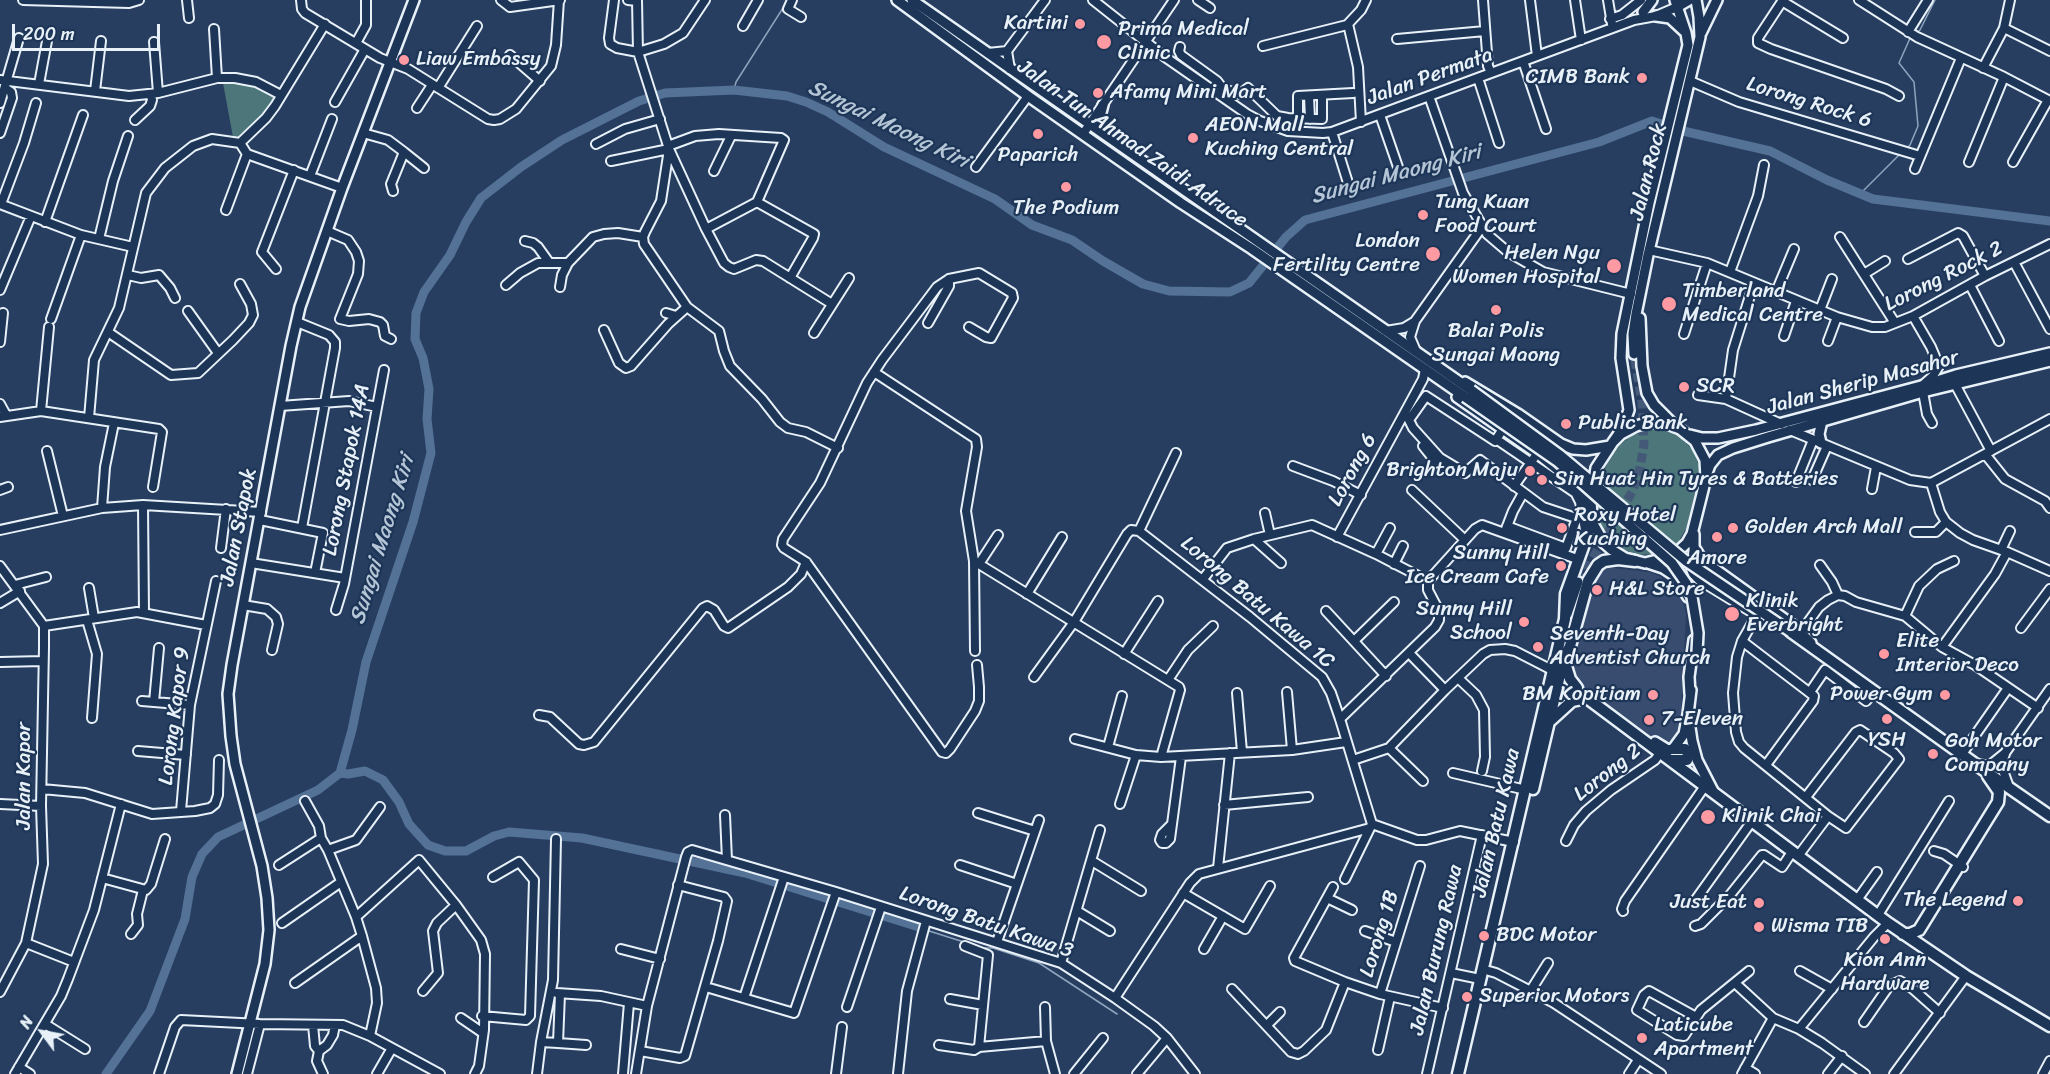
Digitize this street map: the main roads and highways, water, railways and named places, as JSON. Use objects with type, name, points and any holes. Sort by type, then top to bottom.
[{"type":"highway","points":[[1565,619],[1566,594],[1591,519]]},
{"type":"highway","points":[[1577,688],[1570,679],[1565,658],[1586,585],[1592,572],[1604,561],[1625,559],[1640,562]]},
{"type":"highway","name":"Jalan Batu Kawa","points":[[1458,1074],[1553,682],[1565,619]]},
{"type":"highway","points":[[1796,632],[1874,692],[2050,816]]},
{"type":"highway","name":"Jalan Batu Kawa","points":[[1465,1074],[1549,722],[1553,682],[1565,658]]},
{"type":"highway","points":[[1553,682],[1587,698],[1660,753],[1672,755],[1705,786],[1903,934],[1966,976],[2050,1026]]},
{"type":"highway","points":[[1549,722],[1572,701],[1587,698]]},
{"type":"highway","points":[[1925,949],[1922,938],[1923,930],[1998,802],[1999,792],[1985,771]]},
{"type":"highway","points":[[1903,934],[1919,930],[2000,807],[2010,799],[2024,798]]},
{"type":"main road","name":"Jalan Stapok","points":[[237,1074],[255,1024],[266,964],[269,930],[267,898],[257,845],[231,736],[228,694],[280,406],[305,291],[414,0]]},
{"type":"main road","name":"Jalan Tun Ahmad Zaidi Adruce","points":[[897,0],[1028,96],[1201,217],[1254,246]]},
{"type":"main road","name":"Jalan Tun Ahmad Zaidi Adruce","points":[[912,0],[1103,132],[1254,246],[1425,369],[1468,394]]},
{"type":"main road","points":[[1643,12],[1652,0]]},
{"type":"main road","points":[[1676,3],[1689,0]]},
{"type":"main road","name":"Jalan Rock","points":[[1631,294],[1631,355],[1649,250],[1700,37],[1696,0]]},
{"type":"main road","points":[[1700,37],[1717,0]]},
{"type":"main road","name":"Jalan Rock","points":[[1611,444],[1622,429],[1629,410],[1622,371],[1621,349],[1665,134],[1688,45],[1676,3]]},
{"type":"main road","points":[[1656,16],[1670,18],[1686,33]]},
{"type":"main road","points":[[1080,116],[1100,108],[1099,120],[1103,132]]},
{"type":"main road","name":"Jalan Tun Ahmad Zaidi Adruce","points":[[1286,268],[1416,351],[1452,383]]},
{"type":"main road","points":[[1638,305],[1642,366],[1647,393],[1654,405],[1676,427],[1695,441],[1706,465],[1706,475],[1695,523],[1687,543],[1677,554],[1660,561],[1640,562]]},
{"type":"main road","name":"Jalan Sherip Masahor","points":[[1956,379],[2050,353]]},
{"type":"main road","name":"Jalan Sherip Masahor","points":[[1956,379],[2050,362]]},
{"type":"main road","points":[[1922,389],[1956,379]]},
{"type":"main road","points":[[1611,444],[1586,450],[1567,447],[1474,386],[1452,383],[1455,395],[1538,453],[1576,487],[1585,500],[1591,519],[1608,547],[1616,553],[1670,572],[1681,584],[1689,599],[1692,613],[1694,639],[1689,677],[1690,694]]},
{"type":"main road","name":"Jalan Sherip Masahor","points":[[1706,475],[1718,455],[1733,448],[1922,389]]},
{"type":"main road","name":"Jalan Sherip Masahor","points":[[1685,433],[1702,438],[1718,438],[1922,389]]},
{"type":"main road","points":[[1468,394],[1562,456],[1686,561],[1796,632]]},
{"type":"main road","points":[[1468,394],[1557,461],[1672,563],[1686,583],[1692,597],[1698,633],[1697,652],[1684,734],[1672,755],[1597,700],[1577,688],[1553,682]]},
{"type":"main road","points":[[1820,443],[1819,434],[1822,421]]},
{"type":"main road","points":[[1591,519],[1590,502],[1594,474],[1611,444],[1626,431],[1647,423],[1666,423],[1676,427]]},
{"type":"main road","points":[[1695,523],[1694,547],[1697,555],[1796,632]]},
{"type":"main road","name":"Jalan Batu Kawa","points":[[1565,619],[1581,582],[1565,658]]},
{"type":"main road","points":[[1688,714],[1697,760],[1715,793]]},
{"type":"waterway","points":[[734,90],[736,82],[788,0]]},
{"type":"waterway","points":[[1917,32],[1935,0]]},
{"type":"waterway","points":[[1906,149],[1918,126],[1914,82],[1899,63],[1911,36]]},
{"type":"waterway","name":"Sungai Maong Kiri","points":[[106,1074],[150,1011],[185,919],[192,877],[202,854],[218,837],[318,790],[340,773],[352,730],[366,662],[413,522],[431,453],[427,419],[429,389],[423,358],[415,339],[416,313],[424,292],[450,255],[481,198],[521,167],[562,140],[639,101],[665,93],[734,90],[787,96],[806,102],[828,112],[884,147],[995,199],[1032,225],[1072,240],[1143,284],[1169,291],[1230,292],[1249,283],[1286,237],[1305,220],[1599,142],[1652,121],[1683,131],[1770,151],[1827,180],[1873,199],[2050,221]]},
{"type":"waterway","points":[[1860,194],[1900,154]]},
{"type":"waterway","points":[[340,773],[365,771],[383,780],[399,802],[409,824],[428,845],[445,851],[466,851],[494,836],[509,832],[582,838],[745,873],[919,927]]},
{"type":"waterway","points":[[926,930],[967,943]]},
{"type":"waterway","points":[[971,944],[982,948],[993,948],[1039,963],[1117,1014]]},
{"type":"tunnel","points":[[1583,583],[1591,561],[1632,492],[1639,474],[1644,444],[1642,403],[1634,354]]},
{"type":"place","name":"Kartini","points":[[1080,24]]},
{"type":"place","name":"Prima Medical Clinic","points":[[1104,42]]},
{"type":"place","name":"Liaw Embassy","points":[[404,60]]},
{"type":"place","name":"CIMB Bank","points":[[1642,78]]},
{"type":"place","name":"Afamy Mini Mart","points":[[1098,93]]},
{"type":"place","name":"Paparich","points":[[1038,134]]},
{"type":"place","name":"AEON Mall Kuching Central","points":[[1193,138]]},
{"type":"place","name":"The Podium","points":[[1066,187]]},
{"type":"place","name":"Tung Kuan Food Court","points":[[1423,215]]},
{"type":"place","name":"London Fertility Centre","points":[[1433,254]]},
{"type":"place","name":"Helen Ngu Women Hospital","points":[[1614,266]]},
{"type":"place","name":"Timberland Medical Centre","points":[[1669,304]]},
{"type":"place","name":"Balai Polis Sungai Maong","points":[[1496,310]]},
{"type":"place","name":"SCR","points":[[1684,387]]},
{"type":"place","name":"Public Bank","points":[[1566,424]]},
{"type":"place","name":"Brighton Maju","points":[[1530,471]]},
{"type":"place","name":"Sin Huat Hin Tyres & Batteries","points":[[1542,480]]},
{"type":"place","name":"Roxy Hotel Kuching","points":[[1562,528]]},
{"type":"place","name":"Golden Arch Mall","points":[[1733,528]]},
{"type":"place","name":"Amore","points":[[1717,537]]},
{"type":"place","name":"Sunny Hill Ice Cream Cafe","points":[[1561,566]]},
{"type":"place","name":"H&L Store","points":[[1597,590]]},
{"type":"place","name":"Klinik Everbright","points":[[1732,614]]},
{"type":"place","name":"Sunny Hill School","points":[[1524,622]]},
{"type":"place","name":"Seventh-Day Adventist Church","points":[[1538,647]]},
{"type":"place","name":"Elite Interior Deco","points":[[1884,654]]},
{"type":"place","name":"BM Kopitiam","points":[[1653,695]]},
{"type":"place","name":"Power Gym","points":[[1945,695]]},
{"type":"place","name":"YSH","points":[[1887,719]]},
{"type":"place","name":"7-Eleven","points":[[1649,720]]},
{"type":"place","name":"Goh Motor Company","points":[[1933,754]]},
{"type":"place","name":"Klinik Chai","points":[[1708,817]]},
{"type":"place","name":"The Legend","points":[[2018,901]]},
{"type":"place","name":"Just Eat","points":[[1759,903]]},
{"type":"place","name":"Wisma TIB","points":[[1759,927]]},
{"type":"place","name":"BDC Motor","points":[[1484,936]]},
{"type":"place","name":"Kion Ann Hardware","points":[[1885,939]]},
{"type":"place","name":"Superior Motors","points":[[1467,997]]},
{"type":"place","name":"Laticube Apartment","points":[[1642,1038]]}]
